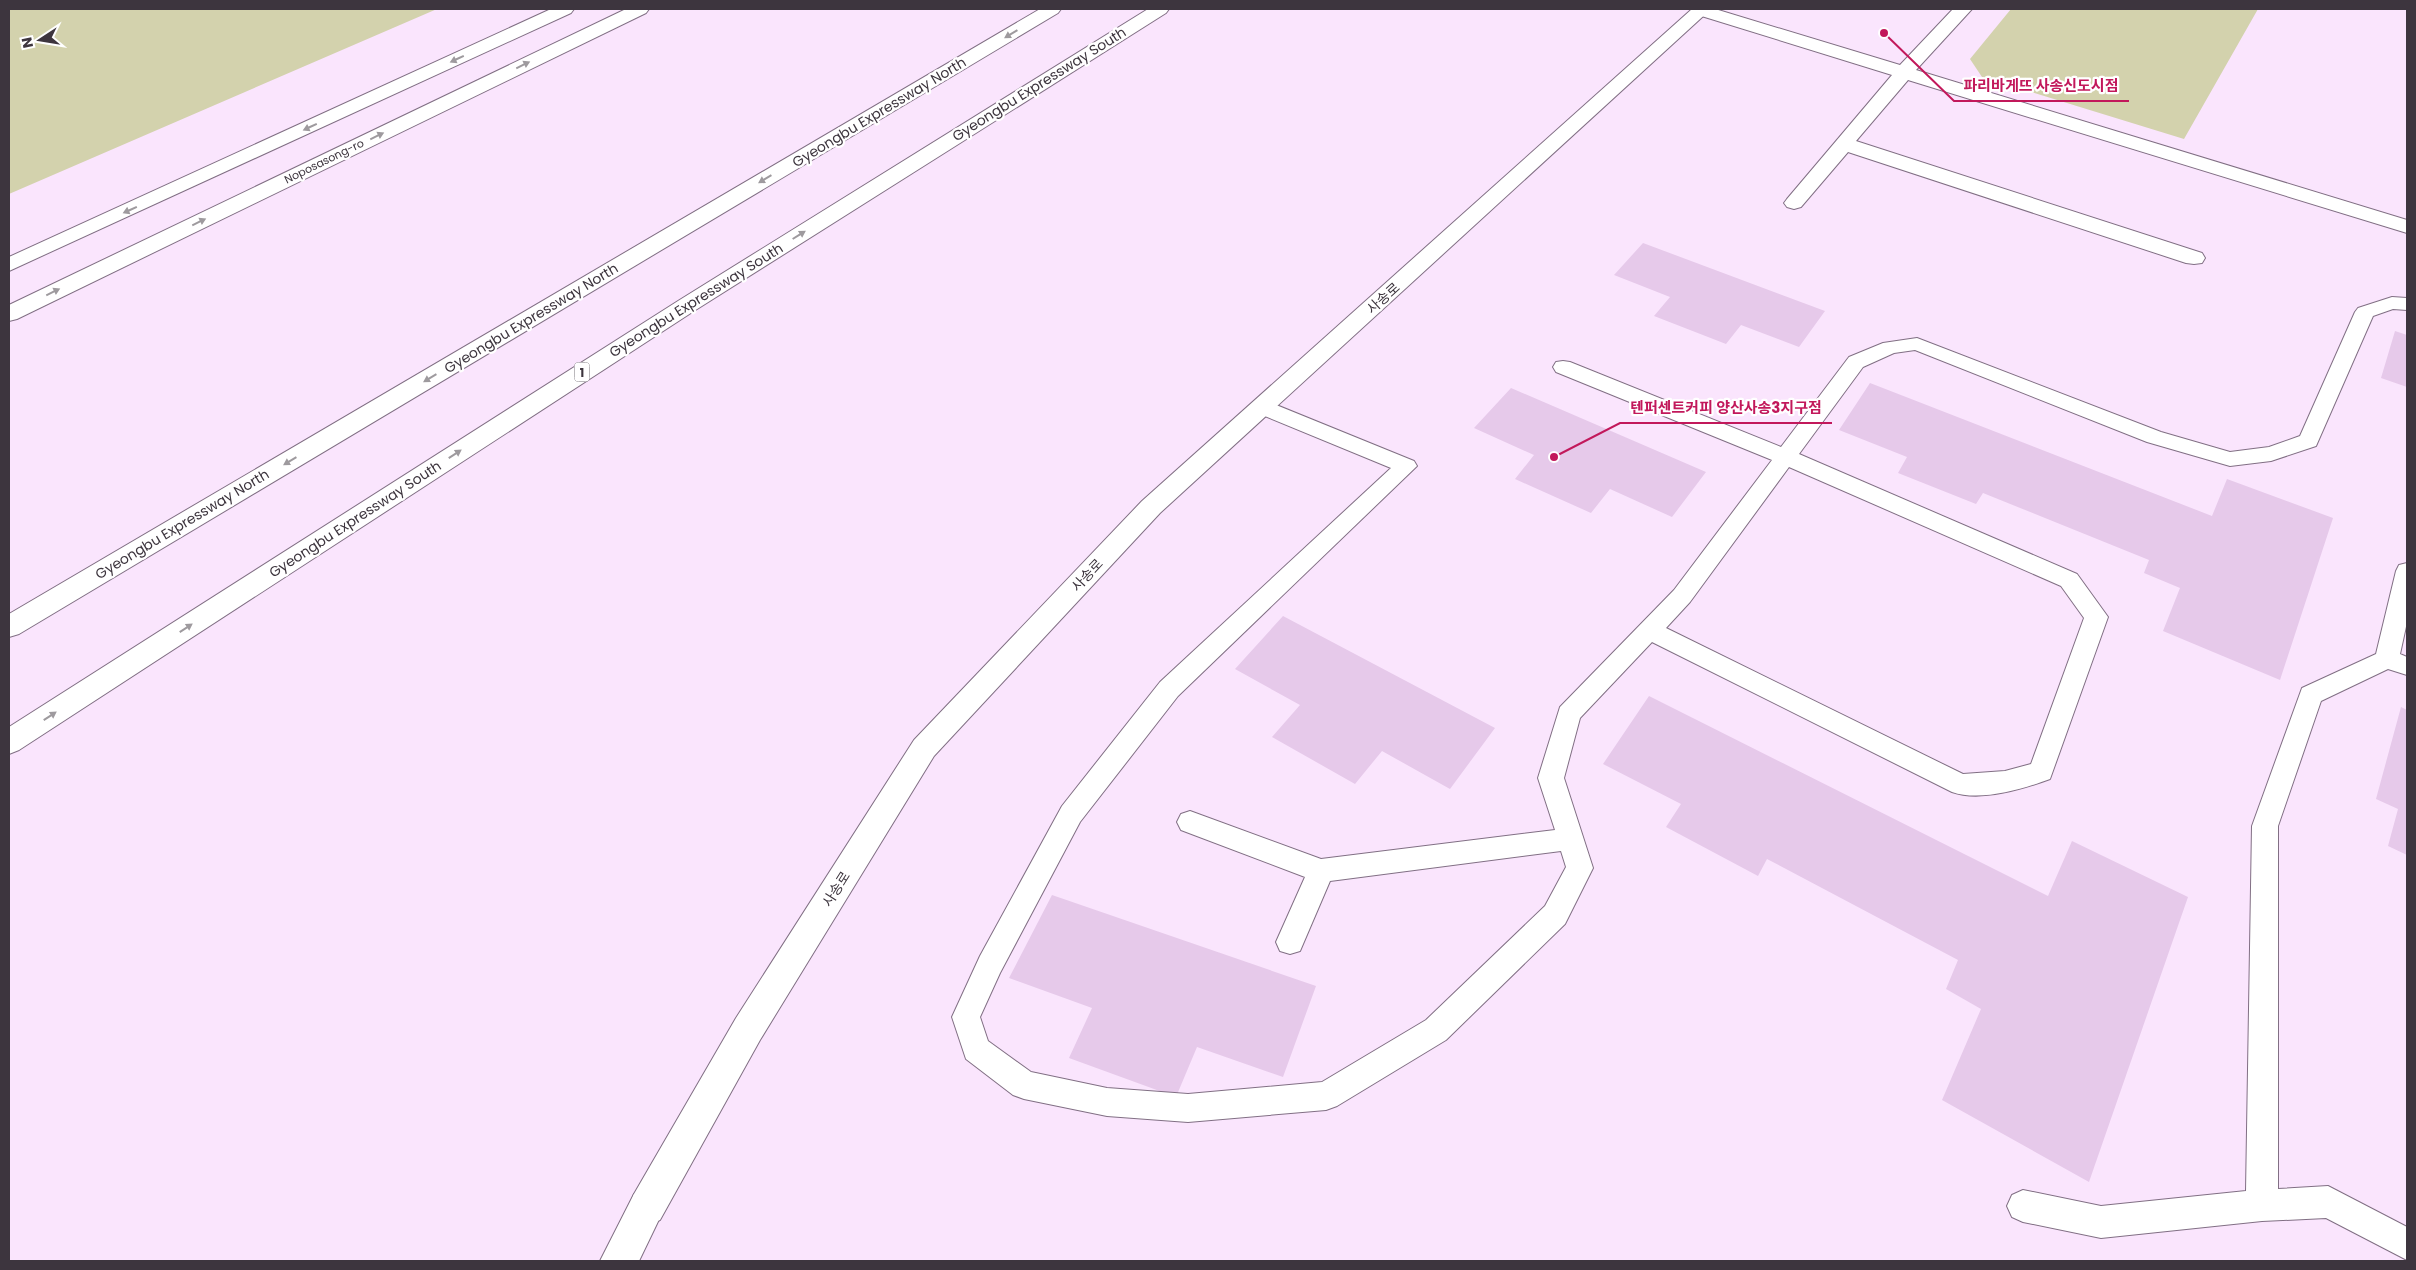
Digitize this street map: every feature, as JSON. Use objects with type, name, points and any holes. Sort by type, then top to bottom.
[{"type":"main road","points":[[9,265],[565,9]]},
{"type":"main road","name":"Noposasong-ro","points":[[9,314],[640,9]]},
{"type":"main road","name":"Gyeongbu Expressway North","points":[[9,627],[1052,9]]},
{"type":"main road","name":"Gyeongbu Expressway South","points":[[9,742],[686,306],[1160,9]]},
{"type":"main road","points":[[1701,9],[2407,227]]},
{"type":"main road","name":"사송로","points":[[619,1261],[647,1207],[748,1029],[924,748],[1151,507],[1701,9]]},
{"type":"main road","points":[[1794,203],[1904,72],[1962,9]]},
{"type":"main road","points":[[1844,144],[2194,258]]},
{"type":"lane","points":[[1262,407],[1406,466],[1169,689],[1071,814],[990,965],[966,1017],[976,1049],[1024,1085],[1108,1102],[1188,1108],[1326,1096],[1436,1030],[1554,915],[1580,868],[1551,778],[1569,714],[1682,596],[1856,362],[1890,347],[1917,344],[2154,438],[2230,459],[2271,454],[2309,442],[2365,312],[2392,303],[2407,304]]},
{"type":"lane","points":[[1563,367],[1785,457],[2069,580],[2096,617],[2041,772],[2005,782],[1960,785],[1649,630]]},
{"type":"lane","points":[[2262,1205],[2265,826],[2311,695],[2397,662],[2407,571]]},
{"type":"lane","points":[[1190,822],[1321,871],[1571,839]]},
{"type":"lane","points":[[1290,942],[1321,871]]},
{"type":"lane","points":[[2023,1206],[2101,1222],[2262,1205],[2328,1202],[2407,1244]]},
{"type":"green space","points":[[9,9],[437,9],[9,194]]},
{"type":"green space","points":[[2011,9],[2258,9],[2184,139],[1982,77],[1970,59]]},
{"type":"building","points":[[1643,243],[1825,311],[1799,347],[1741,325],[1726,344],[1654,316],[1670,297],[1614,275]]},
{"type":"building","points":[[2395,331],[2407,335],[2407,387],[2381,378]]},
{"type":"building","points":[[1870,383],[2212,516],[2227,479],[2333,518],[2280,680],[2163,631],[2180,588],[2144,573],[2149,560],[1983,493],[1976,504],[1898,473],[1907,457],[1839,430]]},
{"type":"building","points":[[1511,388],[1706,472],[1672,517],[1610,489],[1591,513],[1515,479],[1534,455],[1474,428]]},
{"type":"building","points":[[1283,616],[1495,728],[1450,789],[1382,751],[1355,784],[1272,737],[1300,705],[1235,669]]},
{"type":"building","points":[[1649,696],[2048,896],[2072,841],[2188,897],[2089,1182],[1942,1100],[1981,1009],[1946,989],[1958,960],[1767,859],[1758,876],[1666,827],[1681,804],[1603,764]]},
{"type":"building","points":[[2401,707],[2407,710],[2407,855],[2388,846],[2398,809],[2376,799]]},
{"type":"building","points":[[1052,895],[1316,986],[1283,1077],[1197,1047],[1176,1097],[1069,1058],[1092,1008],[1009,978]]},
{"type":"place","name":"파리바게뜨 사송신도시점","points":[[1884,33]]},
{"type":"place","name":"텐퍼센트커피 양산사송3지구점","points":[[1554,457]]}]
